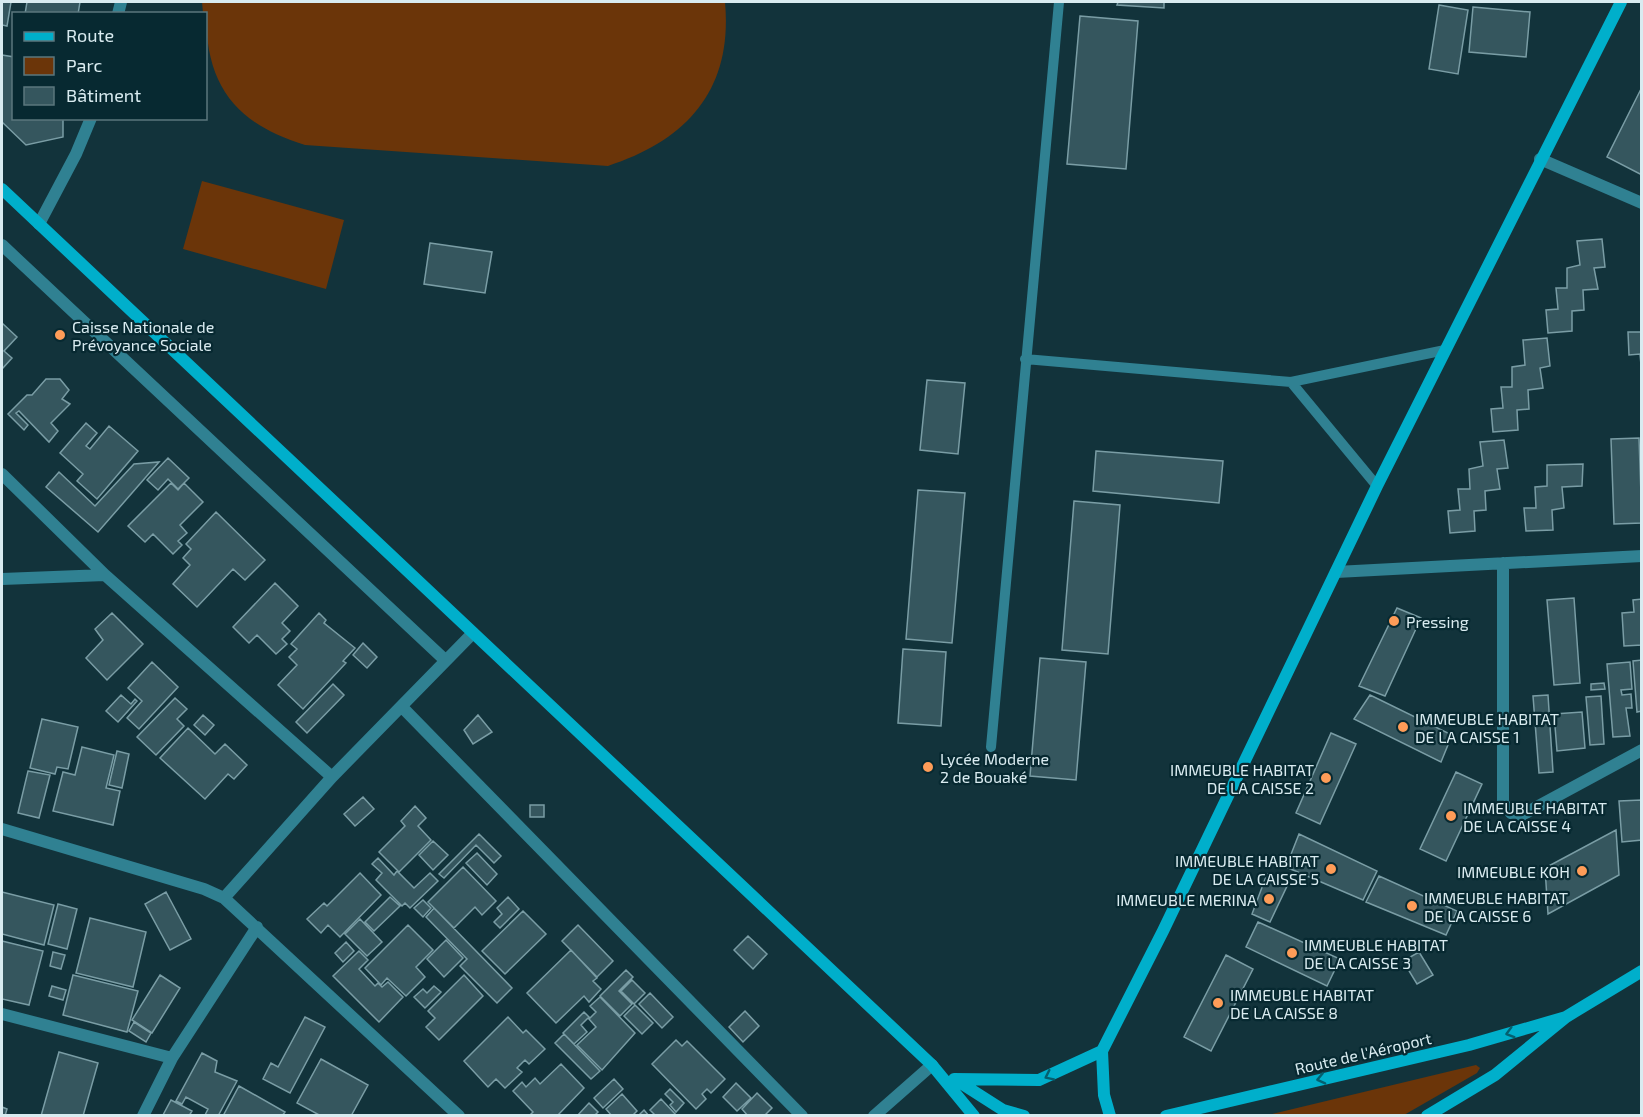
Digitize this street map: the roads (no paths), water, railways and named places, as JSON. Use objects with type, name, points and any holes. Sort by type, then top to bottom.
[{"type":"main road","points":[[1110,1116],[1104,1095],[1102,1051],[1377,486],[1621,2]]},
{"type":"main road","points":[[2,189],[932,1065],[974,1116]]},
{"type":"main road","name":"Route de l'Aéroport","points":[[1426,1116],[1496,1075],[1566,1017],[1641,971]]},
{"type":"main road","name":"Route de l'Aéroport","points":[[1166,1116],[1469,1045],[1566,1017]]},
{"type":"main road","points":[[954,1079],[1039,1080],[1102,1051]]},
{"type":"main road","points":[[932,1065],[1003,1110],[1024,1116]]},
{"type":"street","points":[[39,224],[76,154],[90,120]]},
{"type":"street","points":[[1540,159],[1641,203]]},
{"type":"street","points":[[2,245],[445,660]]},
{"type":"street","points":[[2,474],[105,575],[332,777]]},
{"type":"street","points":[[1336,572],[1641,556]]},
{"type":"street","points":[[1503,563],[1503,803],[1511,813],[1522,815],[1641,750]]},
{"type":"street","points":[[2,579],[105,575]]},
{"type":"street","points":[[224,898],[332,777],[473,633]]},
{"type":"street","points":[[402,707],[802,1116]]},
{"type":"street","points":[[2,829],[204,889],[224,898],[459,1116]]},
{"type":"street","points":[[143,1116],[172,1058],[257,927]]},
{"type":"street","points":[[2,1014],[172,1058]]},
{"type":"street","points":[[874,1116],[932,1065]]},
{"type":"lane","points":[[991,747],[1059,2]]},
{"type":"lane","points":[[1025,359],[1291,382],[1445,350]]},
{"type":"lane","points":[[1291,382],[1377,486]]},
{"type":"place","name":"Caisse Nationale de Prévoyance Sociale","points":[[60,335]]},
{"type":"place","name":"Pressing","points":[[1394,621]]},
{"type":"place","name":"IMMEUBLE HABITAT DE LA CAISSE 1","points":[[1403,727]]},
{"type":"place","name":"Lycée Moderne 2 de Bouaké","points":[[928,767]]},
{"type":"place","name":"IMMEUBLE HABITAT DE LA CAISSE 2","points":[[1326,778]]},
{"type":"place","name":"IMMEUBLE HABITAT DE LA CAISSE 4","points":[[1451,816]]},
{"type":"place","name":"IMMEUBLE HABITAT DE LA CAISSE 5","points":[[1331,869]]},
{"type":"place","name":"IMMEUBLE KOH","points":[[1582,871]]},
{"type":"place","name":"IMMEUBLE MERINA","points":[[1269,899]]},
{"type":"place","name":"IMMEUBLE HABITAT DE LA CAISSE 6","points":[[1412,906]]},
{"type":"place","name":"IMMEUBLE HABITAT DE LA CAISSE 3","points":[[1292,953]]},
{"type":"place","name":"IMMEUBLE HABITAT DE LA CAISSE 8","points":[[1218,1003]]}]
